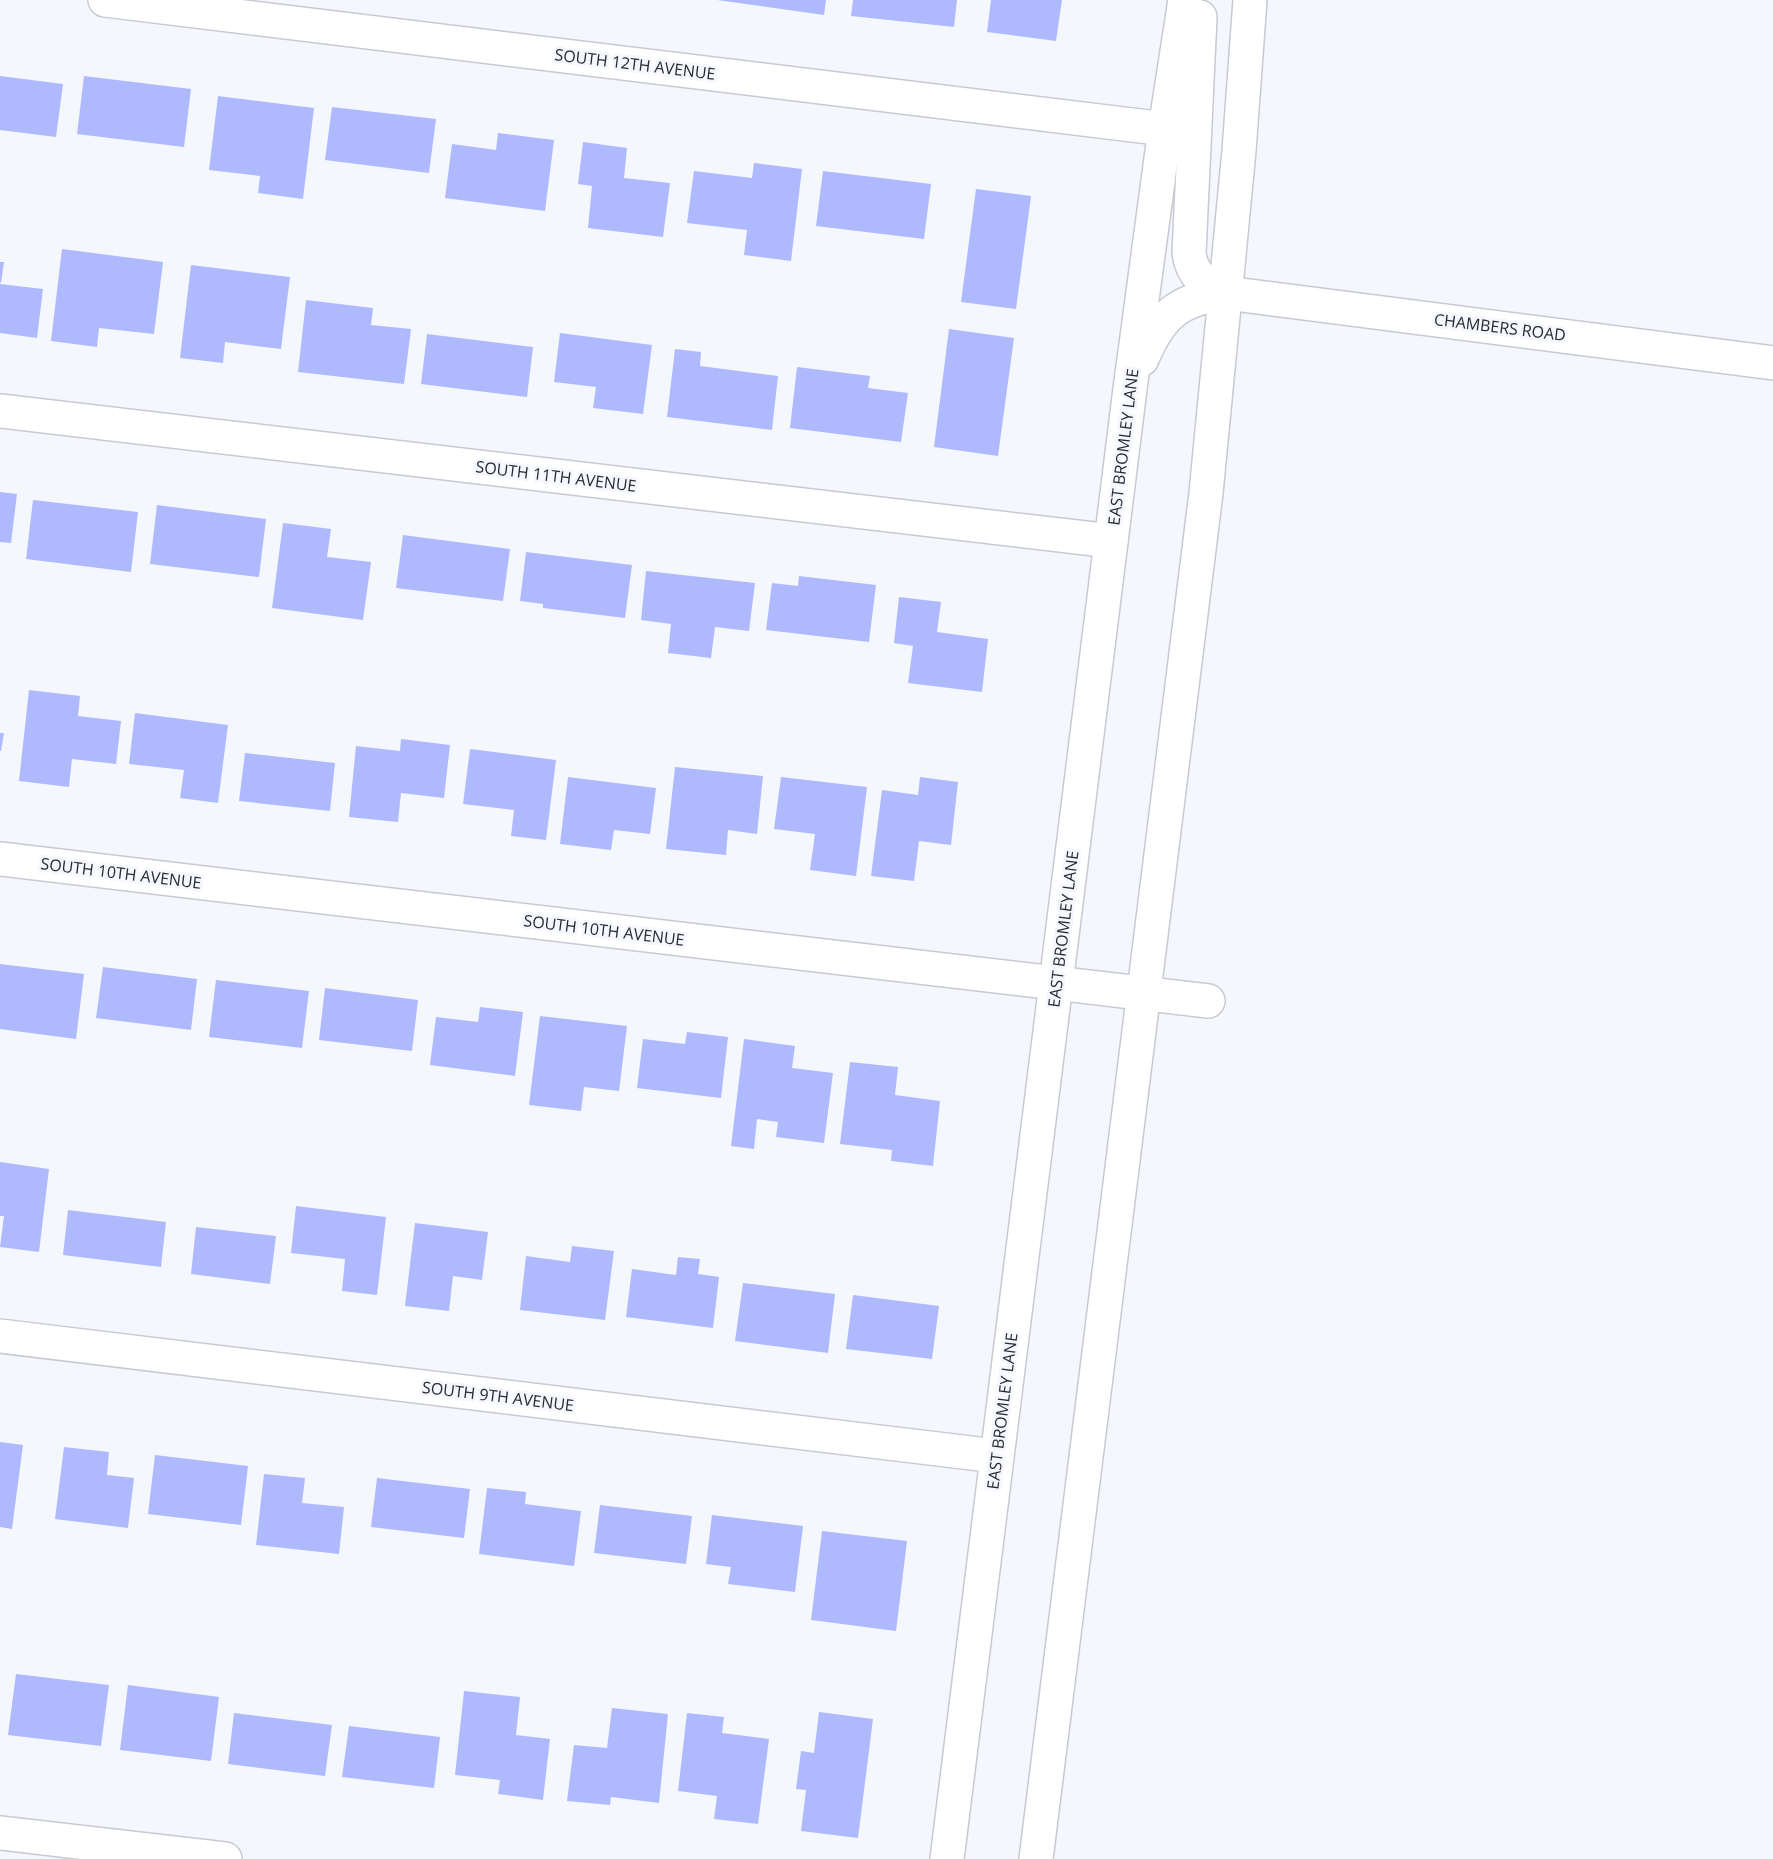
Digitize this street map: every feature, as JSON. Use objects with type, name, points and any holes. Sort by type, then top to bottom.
[{"type":"street","name":"SOUTH 12TH AVENUE","points":[[105,0],[1165,129]]},
{"type":"street","name":"EAST BROMLEY LANE","points":[[947,1859],[1130,389],[1185,0]]},
{"type":"street","points":[[1199,0],[1200,42],[1190,263],[1206,285],[1226,293]]},
{"type":"street","points":[[1036,1859],[1206,493],[1239,151],[1250,0]]},
{"type":"street","points":[[1130,389],[1153,334],[1167,316],[1196,298],[1226,293]]},
{"type":"street","name":"CHAMBERS ROAD","points":[[1226,293],[1773,363]]},
{"type":"street","name":"SOUTH 11TH AVENUE","points":[[0,411],[1111,541]]},
{"type":"street","name":"SOUTH 10TH AVENUE","points":[[0,859],[1208,1001]]},
{"type":"street","name":"SOUTH 9TH AVENUE","points":[[0,1336],[996,1456]]},
{"type":"street","points":[[0,1833],[225,1859]]},
{"type":"building","points":[[717,0],[826,0],[824,15]]},
{"type":"building","points":[[853,0],[957,0],[954,27],[851,16]]},
{"type":"building","points":[[991,0],[1062,0],[1056,41],[987,32]]},
{"type":"building","points":[[0,76],[63,84],[56,137],[0,130]]},
{"type":"building","points":[[84,76],[191,89],[184,147],[77,134]]},
{"type":"building","points":[[218,96],[314,108],[303,199],[258,193],[260,176],[209,170]]},
{"type":"building","points":[[332,107],[436,119],[429,173],[325,160]]},
{"type":"building","points":[[498,133],[554,140],[545,211],[445,198],[452,144],[496,150]]},
{"type":"building","points":[[583,142],[627,148],[624,178],[670,183],[663,237],[588,228],[592,186],[578,184]]},
{"type":"building","points":[[754,163],[802,169],[791,261],[744,255],[747,230],[687,223],[694,171],[752,178]]},
{"type":"building","points":[[823,171],[931,184],[924,239],[816,226]]},
{"type":"building","points":[[976,189],[1031,196],[1016,309],[961,302]]},
{"type":"building","points":[[62,249],[163,262],[154,334],[99,328],[97,347],[51,341]]},
{"type":"building","points":[[0,262],[4,262],[1,283],[0,282]]},
{"type":"building","points":[[191,265],[290,277],[281,349],[225,342],[223,363],[180,358]]},
{"type":"building","points":[[0,284],[43,289],[37,338],[0,333]]},
{"type":"building","points":[[306,300],[373,308],[371,325],[411,329],[404,384],[298,372]]},
{"type":"building","points":[[949,329],[1014,338],[998,456],[934,447]]},
{"type":"building","points":[[560,333],[652,345],[643,414],[593,408],[596,387],[554,382]]},
{"type":"building","points":[[427,334],[533,347],[527,397],[421,384]]},
{"type":"building","points":[[675,349],[701,352],[700,366],[778,376],[772,430],[667,417]]},
{"type":"building","points":[[797,367],[870,376],[868,388],[908,393],[901,442],[790,428]]},
{"type":"building","points":[[0,492],[17,494],[11,543],[0,542]]},
{"type":"building","points":[[33,500],[138,512],[131,572],[26,559]]},
{"type":"building","points":[[157,505],[266,519],[259,577],[150,564]]},
{"type":"building","points":[[283,523],[331,529],[327,557],[371,562],[363,620],[272,608]]},
{"type":"building","points":[[403,535],[510,549],[503,601],[396,588]]},
{"type":"building","points":[[526,552],[632,565],[625,618],[543,608],[543,604],[520,601]]},
{"type":"building","points":[[646,571],[755,583],[749,631],[715,627],[711,658],[668,653],[671,624],[641,620]]},
{"type":"building","points":[[799,576],[876,585],[869,642],[766,630],[772,583],[798,586]]},
{"type":"building","points":[[899,597],[941,602],[937,632],[988,639],[982,692],[908,683],[913,646],[894,643]]},
{"type":"building","points":[[29,690],[80,696],[78,716],[121,721],[116,764],[72,759],[69,787],[19,781]]},
{"type":"building","points":[[135,713],[228,725],[218,803],[180,798],[184,770],[129,764]]},
{"type":"building","points":[[0,733],[4,733],[1,751],[0,751]]},
{"type":"building","points":[[401,739],[450,745],[444,798],[401,793],[398,822],[349,817],[356,746],[400,751]]},
{"type":"building","points":[[470,749],[556,760],[546,840],[511,836],[514,810],[463,804]]},
{"type":"building","points":[[245,753],[335,763],[330,811],[239,801]]},
{"type":"building","points":[[675,767],[763,776],[757,834],[728,830],[726,855],[666,849]]},
{"type":"building","points":[[568,777],[656,788],[650,834],[614,830],[611,850],[560,844]]},
{"type":"building","points":[[781,777],[867,787],[856,876],[810,870],[815,834],[774,829]]},
{"type":"building","points":[[920,777],[958,782],[951,845],[919,841],[914,881],[871,876],[882,790],[918,795]]},
{"type":"building","points":[[0,964],[84,974],[76,1039],[0,1029]]},
{"type":"building","points":[[103,967],[197,979],[191,1030],[96,1018]]},
{"type":"building","points":[[216,980],[309,991],[302,1048],[209,1037]]},
{"type":"building","points":[[325,988],[418,1000],[412,1051],[319,1040]]},
{"type":"building","points":[[480,1007],[523,1012],[515,1076],[430,1065],[436,1017],[478,1022]]},
{"type":"building","points":[[540,1016],[627,1026],[619,1091],[584,1087],[581,1111],[529,1105]]},
{"type":"building","points":[[687,1032],[728,1037],[721,1098],[637,1088],[643,1039],[685,1044]]},
{"type":"building","points":[[744,1039],[795,1046],[792,1068],[833,1073],[824,1143],[776,1137],[778,1122],[757,1119],[754,1149],[731,1146]]},
{"type":"building","points":[[850,1062],[898,1067],[895,1095],[940,1101],[933,1166],[891,1161],[892,1150],[840,1144]]},
{"type":"building","points":[[0,1162],[49,1169],[39,1252],[0,1247],[4,1216],[0,1216]]},
{"type":"building","points":[[296,1206],[386,1217],[377,1295],[342,1291],[345,1259],[291,1253]]},
{"type":"building","points":[[68,1210],[166,1222],[161,1267],[63,1255]]},
{"type":"building","points":[[415,1223],[488,1232],[482,1280],[453,1276],[449,1311],[405,1306]]},
{"type":"building","points":[[196,1227],[276,1236],[270,1284],[191,1274]]},
{"type":"building","points":[[572,1246],[614,1251],[605,1320],[520,1310],[526,1256],[570,1262]]},
{"type":"building","points":[[678,1257],[700,1259],[698,1274],[719,1277],[713,1328],[626,1317],[632,1269],[676,1275]]},
{"type":"building","points":[[743,1283],[835,1294],[828,1353],[735,1341]]},
{"type":"building","points":[[853,1295],[939,1306],[932,1359],[846,1349]]},
{"type":"building","points":[[0,1442],[23,1445],[12,1529],[0,1527]]},
{"type":"building","points":[[64,1447],[109,1452],[107,1475],[134,1478],[128,1528],[55,1519]]},
{"type":"building","points":[[155,1455],[248,1466],[241,1525],[148,1514]]},
{"type":"building","points":[[264,1474],[305,1478],[302,1503],[344,1507],[339,1554],[256,1545]]},
{"type":"building","points":[[377,1478],[470,1489],[464,1538],[371,1527]]},
{"type":"building","points":[[487,1488],[526,1492],[525,1504],[581,1511],[574,1566],[479,1554]]},
{"type":"building","points":[[600,1505],[692,1516],[686,1564],[594,1553]]},
{"type":"building","points":[[712,1515],[803,1526],[795,1592],[728,1584],[731,1567],[706,1564]]},
{"type":"building","points":[[822,1531],[907,1541],[896,1631],[811,1620]]},
{"type":"building","points":[[16,1674],[109,1685],[101,1746],[8,1735]]},
{"type":"building","points":[[128,1685],[219,1697],[211,1761],[120,1750]]},
{"type":"building","points":[[464,1691],[520,1697],[516,1735],[550,1739],[543,1800],[498,1794],[500,1780],[455,1775]]},
{"type":"building","points":[[612,1708],[668,1714],[659,1803],[611,1797],[610,1805],[567,1801],[574,1745],[607,1748]]},
{"type":"building","points":[[819,1712],[873,1719],[858,1838],[801,1831],[806,1790],[796,1789],[801,1751],[814,1753]]},
{"type":"building","points":[[234,1713],[332,1725],[325,1776],[228,1764]]},
{"type":"building","points":[[687,1713],[724,1717],[722,1733],[769,1739],[758,1824],[714,1819],[717,1796],[678,1791]]},
{"type":"building","points":[[349,1726],[440,1737],[434,1788],[342,1777]]}]
